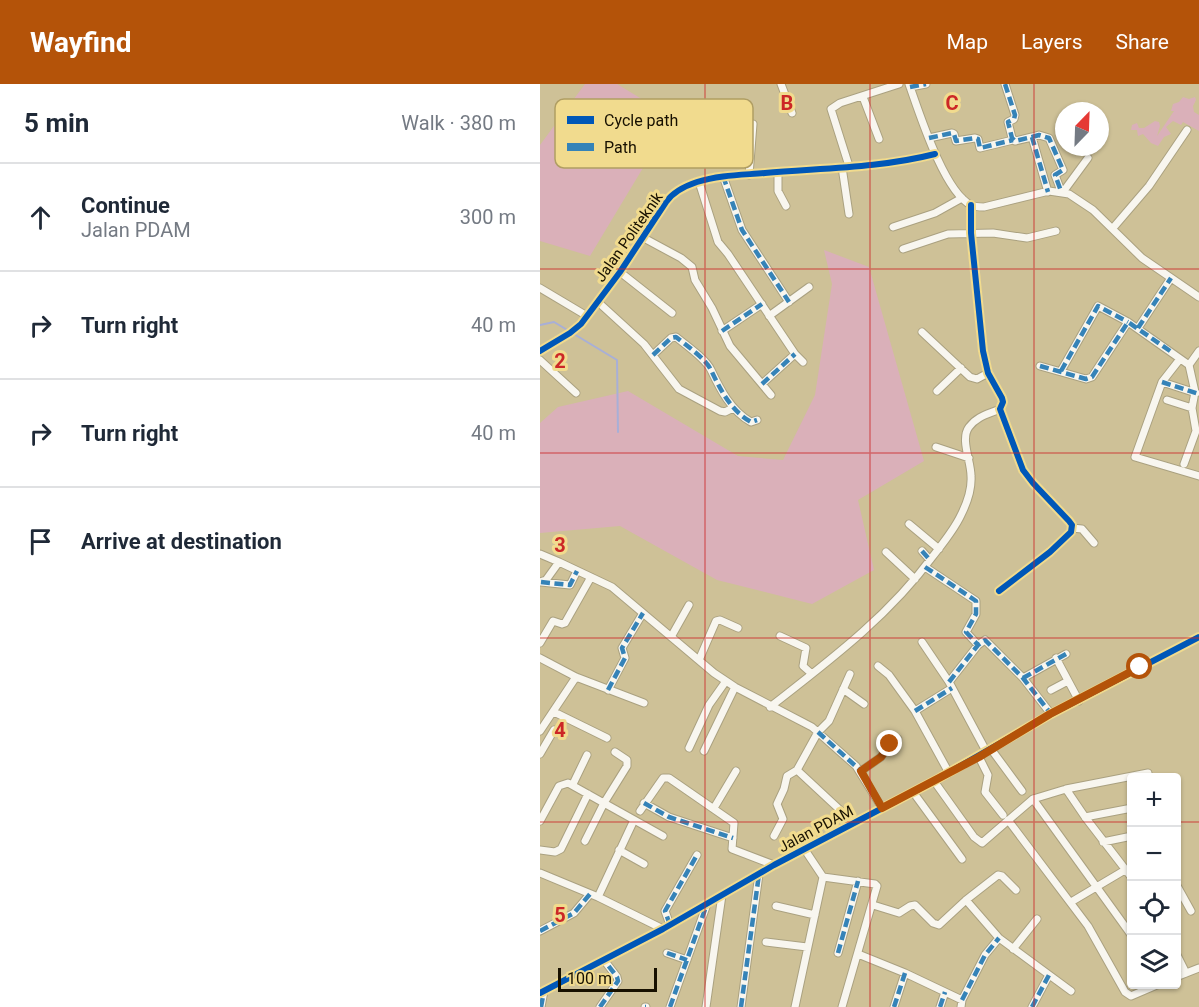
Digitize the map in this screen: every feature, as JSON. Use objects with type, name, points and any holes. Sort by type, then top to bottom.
[{"type":"street","points":[[781,84],[792,113]]},
{"type":"street","points":[[849,214],[845,167],[831,112],[835,106],[899,84]]},
{"type":"street","points":[[926,84],[909,86],[935,154],[962,198],[971,205],[990,206],[1048,192],[1062,192],[1079,199],[1113,228],[1142,258],[1199,297]]},
{"type":"street","points":[[1005,84],[1015,115],[1008,124],[1013,140]]},
{"type":"street","points":[[863,97],[879,139]]},
{"type":"street","points":[[1113,228],[1149,186],[1187,130]]},
{"type":"street","points":[[929,138],[952,133],[959,142],[975,138],[980,148],[1039,135],[1049,138],[1063,170],[1055,175],[1062,192]]},
{"type":"street","points":[[1032,137],[1048,192]]},
{"type":"street","name":"Jalan Politeknik","points":[[540,351],[572,332],[587,316],[620,272],[669,197],[699,182],[723,176],[845,167],[916,159],[935,154]]},
{"type":"street","points":[[1062,192],[1088,158]]},
{"type":"street","points":[[749,175],[750,168]]},
{"type":"street","points":[[778,172],[778,191],[786,206]]},
{"type":"street","points":[[723,176],[742,230],[789,302]]},
{"type":"street","points":[[699,182],[718,242],[795,354],[803,362]]},
{"type":"street","points":[[893,226],[935,213],[962,198]]},
{"type":"street","points":[[971,205],[982,341],[988,374],[1002,398],[1000,410],[1023,470],[1069,521],[1072,528],[1071,532],[1050,552],[999,591]]},
{"type":"street","points":[[903,249],[948,234],[993,233],[1027,238],[1056,231]]},
{"type":"street","points":[[642,237],[681,258],[692,267],[695,280],[712,308],[722,331],[737,355],[771,395]]},
{"type":"street","points":[[620,272],[672,313]]},
{"type":"street","points":[[1137,328],[1171,278]]},
{"type":"street","points":[[769,316],[809,287]]},
{"type":"street","points":[[540,288],[587,316]]},
{"type":"street","points":[[598,302],[630,330],[679,389],[720,411],[733,408]]},
{"type":"street","points":[[722,331],[762,304]]},
{"type":"street","points":[[1061,370],[1098,306],[1128,322],[1189,365],[1197,393],[1192,408],[1196,431],[1184,464]]},
{"type":"street","points":[[1040,366],[1061,370],[1086,379],[1092,378],[1128,322]]},
{"type":"street","points":[[922,332],[974,379],[988,374]]},
{"type":"street","points":[[653,355],[670,338],[676,337],[710,368],[713,377],[733,408],[751,422],[757,420]]},
{"type":"street","points":[[1189,365],[1199,351]]},
{"type":"street","points":[[762,384],[795,354]]},
{"type":"street","points":[[1180,359],[1162,382],[1134,457],[1199,476]]},
{"type":"street","points":[[540,360],[576,393]]},
{"type":"street","points":[[937,391],[961,368]]},
{"type":"street","points":[[1162,382],[1197,393]]},
{"type":"street","points":[[1167,400],[1192,408]]},
{"type":"street","points":[[770,707],[883,616],[939,549],[960,517],[968,499],[971,476],[966,440],[968,429],[979,418],[1000,410]]},
{"type":"street","points":[[936,447],[969,458]]},
{"type":"street","points":[[909,524],[939,549]]},
{"type":"street","points":[[1072,528],[1082,529],[1094,543]]},
{"type":"street","points":[[922,551],[930,560]]},
{"type":"street","points":[[886,552],[915,579]]},
{"type":"street","points":[[540,554],[612,587],[726,681],[770,707],[812,727],[861,771],[882,808]]},
{"type":"street","points":[[541,582],[546,580],[560,562]]},
{"type":"street","points":[[925,567],[976,602],[976,614],[966,633],[978,645]]},
{"type":"street","points":[[541,582],[570,585],[577,571]]},
{"type":"street","points":[[540,644],[553,621],[565,623],[591,577]]},
{"type":"street","points":[[670,637],[689,605]]},
{"type":"street","points":[[608,690],[625,658],[622,648],[643,613]]},
{"type":"street","points":[[699,660],[716,621],[720,620],[738,628]]},
{"type":"street","points":[[780,636],[806,648],[803,666],[812,674]]},
{"type":"street","name":"Jalan PDAM","points":[[542,992],[666,927],[774,865],[979,757],[1050,714],[1199,637]]},
{"type":"street","points":[[915,711],[950,685],[978,645],[985,640],[1023,678],[1050,714]]},
{"type":"street","points":[[922,642],[988,750],[1022,791]]},
{"type":"street","points":[[1023,678],[1066,654]]},
{"type":"street","points":[[540,658],[576,677],[644,703]]},
{"type":"street","points":[[1056,658],[1078,701]]},
{"type":"street","points":[[878,666],[889,675],[915,711],[949,773]]},
{"type":"street","points":[[774,836],[783,819],[777,804],[787,776],[797,770],[818,732],[830,721],[850,674]]},
{"type":"street","points":[[540,730],[543,719],[554,712],[576,677]]},
{"type":"street","points":[[689,748],[709,705],[726,681]]},
{"type":"street","points":[[1051,690],[1068,681]]},
{"type":"street","points":[[704,752],[735,687]]},
{"type":"street","points":[[843,689],[864,704]]},
{"type":"street","points":[[554,712],[608,738]]},
{"type":"street","points":[[541,750],[554,730]]},
{"type":"street","points":[[861,771],[881,757],[890,744],[898,739]]},
{"type":"street","points":[[585,841],[604,803],[628,764],[627,760],[615,752]]},
{"type":"street","points":[[573,784],[587,754]]},
{"type":"street","points":[[979,757],[988,775],[985,792],[1088,926],[1128,994],[1131,996],[1147,989]]},
{"type":"street","points":[[797,770],[854,823]]},
{"type":"street","points":[[714,808],[736,771]]},
{"type":"street","points":[[640,811],[666,777],[734,823],[732,849],[774,865]]},
{"type":"street","points":[[934,781],[982,843],[1005,818],[1034,799],[1066,789],[1127,777]]},
{"type":"street","points":[[540,821],[559,786],[565,783],[573,784],[663,836]]},
{"type":"street","points":[[1066,789],[1127,873]]},
{"type":"street","points":[[913,792],[962,859]]},
{"type":"street","points":[[540,850],[555,852],[561,849],[588,794]]},
{"type":"street","points":[[1034,799],[1130,935]]},
{"type":"street","points":[[644,803],[669,817],[733,838]]},
{"type":"street","points":[[1085,818],[1127,809]]},
{"type":"street","points":[[540,930],[574,913],[594,895],[634,820]]},
{"type":"street","points":[[1103,842],[1127,837]]},
{"type":"street","points":[[619,850],[644,864]]},
{"type":"street","points":[[795,1007],[823,877],[805,850]]},
{"type":"street","points":[[540,873],[666,927],[665,911],[697,855]]},
{"type":"street","points":[[1071,902],[1125,870]]},
{"type":"street","points":[[741,1007],[759,874]]},
{"type":"street","points":[[873,904],[899,913],[910,906],[915,906],[933,923],[939,925],[998,875],[1016,890]]},
{"type":"street","points":[[823,877],[877,885],[842,1007]]},
{"type":"street","points":[[838,953],[858,881]]},
{"type":"street","points":[[1181,893],[1191,911]]},
{"type":"street","points":[[706,1007],[722,896]]},
{"type":"street","points":[[966,900],[999,938],[1071,991]]},
{"type":"street","points":[[670,1007],[707,904]]},
{"type":"street","points":[[776,906],[815,915]]},
{"type":"street","points":[[1013,949],[1037,919]]},
{"type":"street","points":[[858,954],[945,992],[962,1004],[985,956],[999,938]]},
{"type":"street","points":[[766,942],[807,947]]},
{"type":"street","points":[[667,952],[687,960]]},
{"type":"street","points":[[600,1007],[618,981],[604,960]]},
{"type":"street","points":[[1181,963],[1186,973]]},
{"type":"street","points":[[1181,975],[1199,968]]},
{"type":"street","points":[[894,1007],[905,973]]},
{"type":"street","points":[[1032,1007],[1049,975]]},
{"type":"street","points":[[541,1007],[542,992]]},
{"type":"street","points":[[940,1007],[945,992]]},
{"type":"shaded area","points":[[585,84],[617,84],[642,99],[574,99]]},
{"type":"shaded area","points":[[1183,97],[1189,99],[1195,97],[1193,106],[1194,112],[1199,115],[1199,131],[1183,122],[1181,125],[1173,121],[1166,127],[1171,134],[1164,137],[1158,146],[1151,143],[1143,134],[1138,136],[1137,130],[1131,130],[1132,125],[1137,123],[1139,128],[1144,128],[1155,121],[1159,122],[1160,126],[1157,136],[1174,111],[1171,111],[1173,104],[1179,102]]},
{"type":"shaded area","points":[[555,125],[555,168],[643,168],[590,256],[540,241],[540,145]]},
{"type":"shaded area","points":[[824,250],[869,267],[924,461],[858,500],[874,570],[812,604],[717,580],[620,526],[540,533],[540,423],[558,407],[628,391],[738,456],[783,460],[815,395],[832,284]]},
{"type":"waterway","points":[[540,325],[554,322],[617,360],[618,432]]},
{"type":"marked path","points":[[910,87],[926,84]]},
{"type":"marked path","points":[[1005,84],[1015,115],[1014,119],[1008,122],[1012,138],[1015,141],[1032,137],[1048,192]]},
{"type":"marked path","points":[[929,138],[952,133],[956,141],[978,139],[980,148],[1013,140]]},
{"type":"marked path","points":[[1032,137],[1039,135],[1049,138],[1063,170],[1055,175],[1061,191]]},
{"type":"marked path","points":[[723,176],[742,230],[789,302]]},
{"type":"marked path","points":[[1138,328],[1171,278]]},
{"type":"marked path","points":[[722,331],[762,304]]},
{"type":"marked path","points":[[1061,371],[1098,306],[1128,322]]},
{"type":"marked path","points":[[1040,366],[1086,379],[1092,377],[1128,322],[1173,353]]},
{"type":"marked path","points":[[653,355],[671,338],[676,337],[705,361],[732,406],[751,422],[757,420]]},
{"type":"marked path","points":[[762,384],[795,354]]},
{"type":"marked path","points":[[1162,382],[1199,394]]},
{"type":"marked path","points":[[922,551],[930,560]]},
{"type":"marked path","points":[[925,567],[976,601],[976,614],[966,632],[978,645]]},
{"type":"marked path","points":[[541,582],[570,585],[577,571]]},
{"type":"marked path","points":[[608,690],[625,658],[622,648],[643,613]]},
{"type":"marked path","points":[[949,682],[978,645],[985,640],[1023,678],[1051,714]]},
{"type":"marked path","points":[[1023,678],[1066,654]]},
{"type":"marked path","points":[[915,711],[952,688]]},
{"type":"marked path","points":[[818,732],[861,771],[882,808]]},
{"type":"marked path","points":[[861,771],[881,757],[890,744],[898,739]]},
{"type":"marked path","points":[[644,803],[669,817],[733,838]]},
{"type":"marked path","points":[[670,925],[665,911],[697,855]]},
{"type":"marked path","points":[[741,1007],[759,874]]},
{"type":"marked path","points":[[838,953],[858,881]]},
{"type":"marked path","points":[[540,931],[574,913],[590,894]]},
{"type":"marked path","points":[[670,1007],[707,904]]},
{"type":"marked path","points":[[962,1000],[985,955],[999,938]]},
{"type":"marked path","points":[[667,953],[687,960]]},
{"type":"marked path","points":[[600,1007],[618,981],[604,960]]},
{"type":"marked path","points":[[894,1007],[905,973]]},
{"type":"marked path","points":[[1032,1007],[1049,975]]},
{"type":"marked path","points":[[541,1007],[544,991]]},
{"type":"marked path","points":[[940,1007],[945,992]]},
{"type":"cycle path","points":[[540,351],[581,324],[620,272],[666,202],[684,187],[722,177],[872,165],[935,154]]},
{"type":"cycle path","points":[[971,205],[971,233],[983,351],[988,373],[1002,398],[1000,409],[1023,470],[1072,525],[1071,532],[1050,552],[999,591]]},
{"type":"cycle path","points":[[540,993],[663,929],[774,865],[934,781],[1051,714],[1199,637]]},
{"type":"route","points":[[890,744],[881,757],[861,771],[882,808],[979,757],[1050,714],[1140,667]]}]
